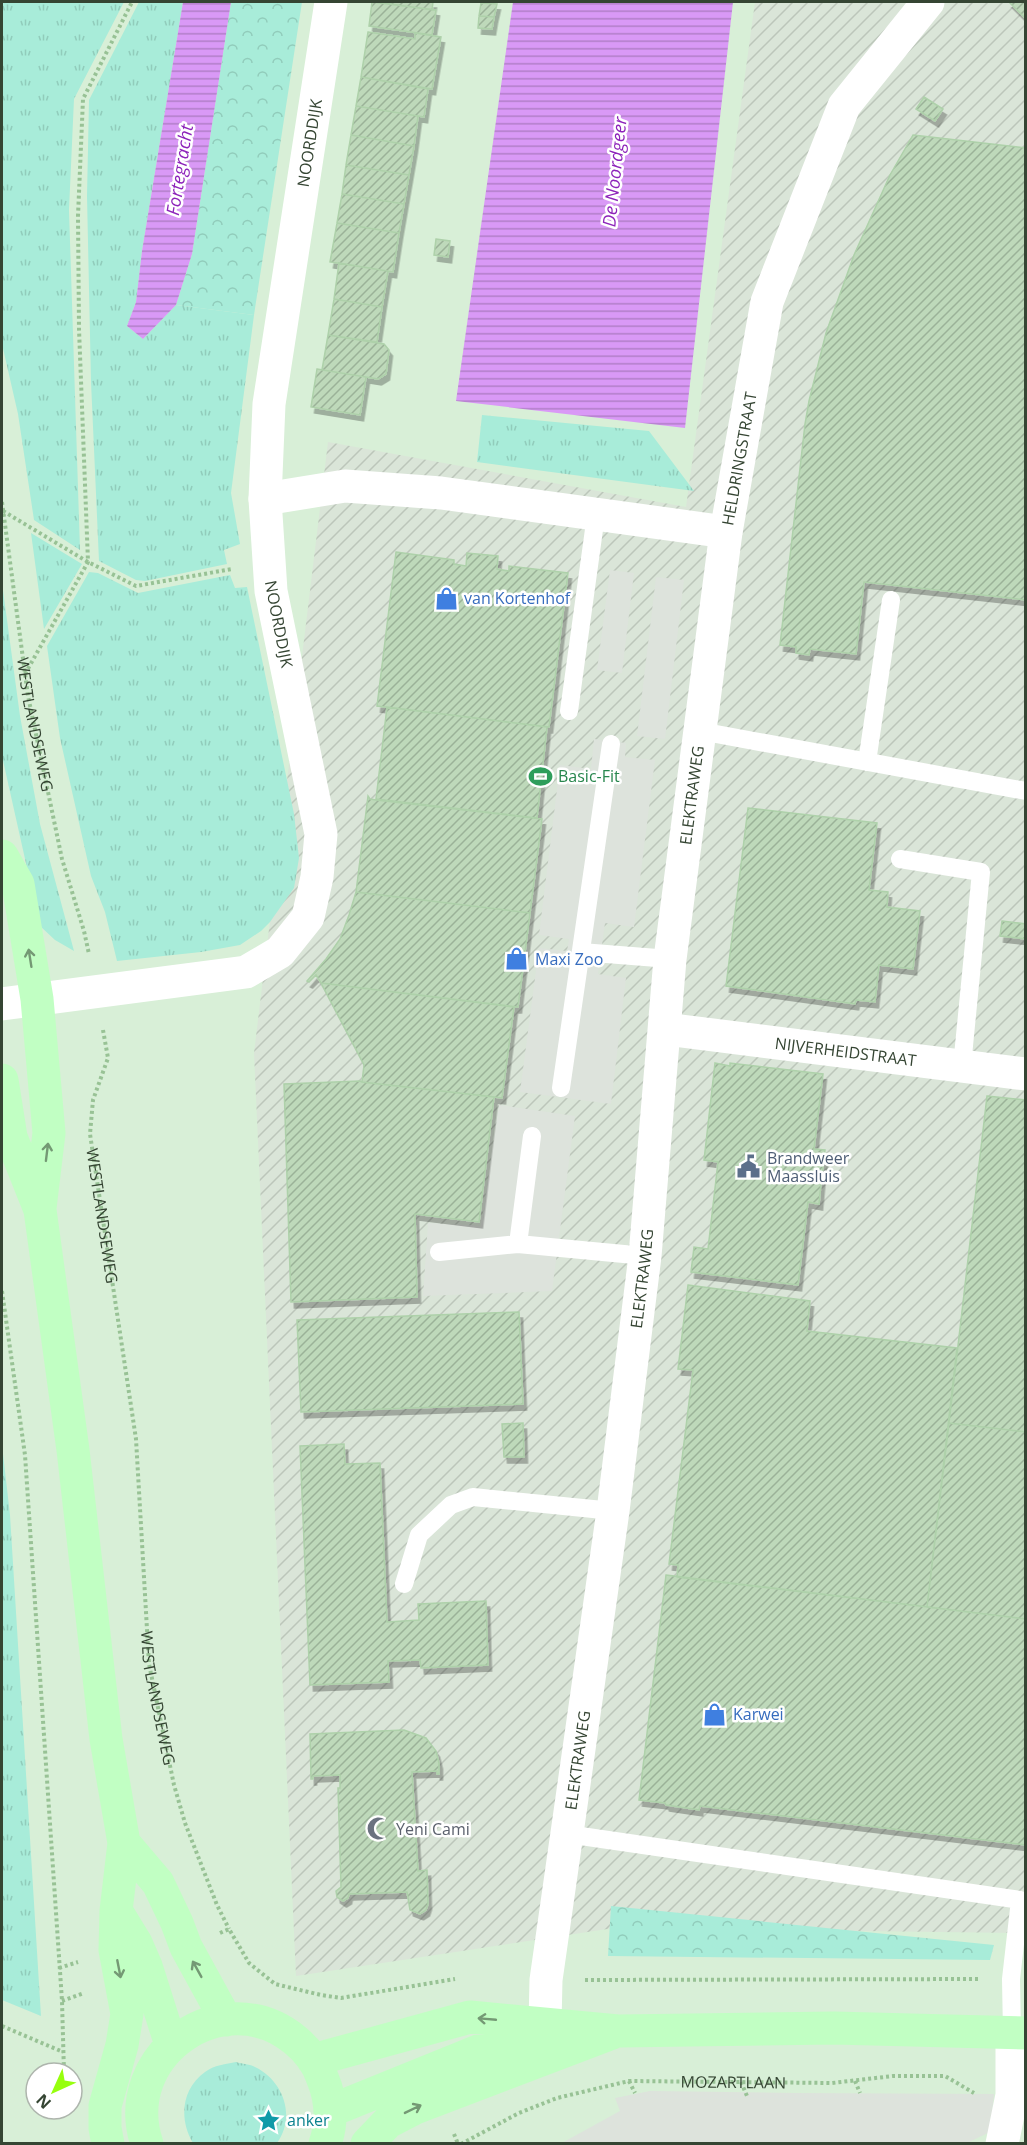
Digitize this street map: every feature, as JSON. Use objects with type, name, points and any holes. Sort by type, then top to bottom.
[{"type":"main road","points":[[2,856],[18,884],[37,999],[50,1133],[40,1210]]},
{"type":"main road","points":[[2,1080],[11,1137],[40,1210],[73,1450],[106,1739],[124,1843],[116,1911],[115,1950],[127,2013],[122,2045],[105,2106],[108,2144]]},
{"type":"main road","points":[[124,1843],[158,1883],[186,1947],[226,2020]]},
{"type":"main road","points":[[116,1911],[136,1943],[146,1966],[171,2045]]},
{"type":"main road","points":[[313,2060],[470,2018],[618,2031],[834,2028],[1019,2033]]},
{"type":"main road","points":[[147,2144],[143,2127],[144,2094],[151,2073],[171,2045],[196,2028],[226,2020],[251,2020],[275,2028],[296,2041],[313,2060],[325,2084],[330,2111],[325,2144]]},
{"type":"main road","points":[[330,2111],[545,2024]]},
{"type":"main road","points":[[367,2144],[388,2122],[437,2098],[618,2031]]},
{"type":"street","name":"NOORDDIJK","points":[[2,1004],[246,972],[280,952],[308,917],[317,877],[321,834],[271,591],[265,499],[269,404],[331,2]]},
{"type":"street","name":"HELDRINGSTRAAT","points":[[265,499],[345,486],[441,493],[726,532],[767,302],[844,106],[928,2]]},
{"type":"street","name":"ELEKTRAWEG","points":[[545,2024],[546,1980],[613,1511],[645,1256],[670,959],[726,532]]},
{"type":"street","name":"NIJVERHEIDSTRAAT","points":[[665,1029],[1026,1074]]},
{"type":"street","points":[[1002,2144],[1012,2095],[1019,2033]]},
{"type":"lane","points":[[569,711],[596,515]]},
{"type":"lane","points":[[867,762],[891,600]]},
{"type":"lane","points":[[700,731],[1026,791]]},
{"type":"lane","points":[[561,1088],[611,744]]},
{"type":"lane","points":[[900,859],[981,872],[962,1066]]},
{"type":"lane","points":[[581,952],[670,959]]},
{"type":"lane","points":[[518,1244],[532,1136]]},
{"type":"lane","points":[[439,1252],[518,1244],[645,1256]]},
{"type":"lane","points":[[404,1584],[418,1535],[451,1505],[472,1497],[613,1511]]},
{"type":"lane","points":[[567,1834],[1020,1900],[1011,1979],[1019,2033]]},
{"type":"path","points":[[25,674],[88,562],[78,262],[83,99],[132,2]]},
{"type":"path","name":"WESTLANDSEWEG","points":[[2,502],[28,696],[62,859],[84,932],[108,1058],[93,1100],[90,1134],[136,1439],[149,1664],[184,1823],[229,1929]]},
{"type":"path","points":[[3,510],[88,562],[136,586],[269,563]]},
{"type":"path","points":[[2,1291],[25,1455],[62,2001],[63,2061]]},
{"type":"path","points":[[546,1980],[1011,1979]]},
{"type":"path","points":[[2,2026],[63,2052]]},
{"type":"path","name":"MOZARTLAAN","points":[[461,2144],[510,2117],[548,2102],[629,2081],[832,2084],[893,2076],[945,2076],[976,2094],[1012,2095]]},
{"type":"path","points":[[629,2081],[635,2093]]},
{"type":"path","points":[[855,2081],[860,2093]]},
{"type":"path","points":[[741,2082],[747,2096]]},
{"type":"shaded area","points":[[2,2],[1025,2],[1025,2143],[2,2144]]},
{"type":"shaded area","points":[[755,2],[1025,2],[1025,1933],[614,1928],[296,1976],[254,1053],[328,442],[686,507]]},
{"type":"shaded area","points":[[610,570],[634,573],[622,673],[597,670]]},
{"type":"shaded area","points":[[656,577],[684,580],[665,739],[637,736]]},
{"type":"shaded area","points":[[594,739],[626,743],[625,757],[655,760],[634,927],[605,923],[598,974],[626,978],[611,1104],[520,1092],[539,948],[567,951],[569,939],[539,935],[560,765],[591,769]]},
{"type":"shaded area","points":[[499,1105],[575,1116],[552,1291],[423,1296],[428,1223],[481,1226]]},
{"type":"shaded area","points":[[650,2091],[994,2094],[990,2132],[967,2143],[560,2144],[620,2111],[615,2098]]},
{"type":"green space","points":[[2,2],[124,2],[74,99],[69,210],[80,550],[34,520],[18,414],[2,344]]},
{"type":"green space","points":[[139,2],[183,2],[142,251],[136,302],[127,326],[143,339],[176,305],[254,315],[231,493],[240,544],[224,550],[227,564],[145,581],[136,580],[99,561],[91,382],[87,196],[89,100]]},
{"type":"green space","points":[[231,2],[302,2],[254,315],[176,305],[192,254]]},
{"type":"green space","points":[[482,415],[649,431],[694,491],[477,462]]},
{"type":"green space","points":[[31,533],[82,564],[44,629]]},
{"type":"green space","points":[[89,572],[98,573],[138,593],[230,575],[235,588],[247,587],[294,814],[299,858],[294,888],[270,922],[240,945],[201,952],[117,961],[105,912],[91,876],[60,738],[47,646]]},
{"type":"green space","points":[[2,583],[20,716],[40,824],[74,951],[55,940],[40,926],[2,756]]},
{"type":"green space","points":[[2,1445],[10,1515],[41,2016],[2,2000]]},
{"type":"green space","points":[[611,1906],[994,1945],[990,1960],[608,1956]]},
{"type":"green space","points":[[236,2062],[253,2066],[265,2073],[280,2090],[286,2111],[283,2133],[277,2143],[193,2143],[184,2115],[191,2087],[209,2070]]},
{"type":"water","name":"Fortegracht","points":[[183,2],[231,2],[192,254],[176,305],[143,339],[127,326],[136,302],[142,251]]},
{"type":"water","name":"De Noordgeer","points":[[513,2],[733,2],[685,428],[456,401]]},
{"type":"building","points":[[372,2],[436,10],[432,35],[369,26]]},
{"type":"building","points":[[377,2],[433,2],[432,10]]},
{"type":"building","points":[[1009,2],[1026,2],[1026,19]]},
{"type":"building","points":[[481,3],[497,4],[494,17],[479,16]]},
{"type":"building","points":[[479,16],[494,17],[492,29],[478,28]]},
{"type":"building","points":[[368,32],[415,39],[415,33],[441,37],[432,89],[361,77]]},
{"type":"building","points":[[361,77],[428,89],[424,117],[356,106]]},
{"type":"building","points":[[924,97],[943,109],[935,121],[916,109]]},
{"type":"building","points":[[356,106],[418,116],[414,146],[351,135]]},
{"type":"building","points":[[351,135],[414,146],[409,175],[346,165]]},
{"type":"building","points":[[913,135],[1026,148],[1026,600],[864,582],[856,654],[810,649],[809,655],[796,653],[796,647],[780,645],[809,401],[826,333],[854,255],[890,175]]},
{"type":"building","points":[[346,165],[409,175],[404,204],[342,194]]},
{"type":"building","points":[[342,194],[404,204],[399,233],[337,223]]},
{"type":"building","points":[[337,223],[399,233],[393,272],[330,262]]},
{"type":"building","points":[[436,239],[450,241],[448,257],[434,255]]},
{"type":"building","points":[[339,263],[388,271],[382,307],[334,299]]},
{"type":"building","points":[[334,299],[382,307],[377,342],[328,335]]},
{"type":"building","points":[[328,335],[384,344],[389,350],[386,374],[378,379],[322,370]]},
{"type":"building","points":[[317,369],[366,377],[360,415],[311,407]]},
{"type":"building","points":[[396,552],[454,560],[454,564],[466,566],[467,553],[498,556],[497,569],[509,571],[509,566],[568,573],[549,727],[377,706]]},
{"type":"building","points":[[387,707],[547,727],[537,818],[376,799]]},
{"type":"building","points":[[368,796],[376,800],[542,819],[530,913],[356,892]]},
{"type":"building","points":[[748,808],[877,823],[869,890],[888,892],[887,907],[920,911],[913,969],[879,965],[875,1002],[856,1000],[855,1004],[726,986]]},
{"type":"building","points":[[356,892],[530,913],[518,1007],[321,983],[316,975],[309,982],[307,981],[340,939]]},
{"type":"building","points":[[1002,921],[1026,924],[1026,939],[1000,936]]},
{"type":"building","points":[[321,983],[514,1007],[502,1098],[362,1082],[364,1065]]},
{"type":"building","points":[[715,1063],[823,1074],[814,1149],[825,1150],[819,1204],[808,1202],[798,1285],[691,1272],[694,1247],[708,1249],[718,1162],[704,1160]]},
{"type":"building","points":[[360,1081],[494,1097],[479,1222],[415,1214],[417,1297],[291,1302],[284,1084]]},
{"type":"building","points":[[987,1096],[1026,1100],[1026,1432],[949,1423]]},
{"type":"building","points":[[688,1285],[810,1301],[807,1331],[957,1348],[927,1607],[677,1577],[678,1565],[669,1564],[693,1370],[678,1369]]},
{"type":"building","points":[[519,1312],[523,1404],[301,1412],[297,1320]]},
{"type":"building","points":[[523,1423],[524,1457],[504,1457],[502,1424]]},
{"type":"building","points":[[949,1423],[1026,1432],[1026,1619],[927,1607]]},
{"type":"building","points":[[344,1444],[345,1464],[380,1463],[387,1622],[419,1620],[418,1604],[486,1601],[488,1665],[421,1668],[420,1660],[388,1661],[389,1682],[310,1685],[300,1446]]},
{"type":"building","points":[[666,1575],[1026,1619],[1026,1845],[700,1806],[699,1810],[639,1800]]},
{"type":"building","name":"Yeni Cami","points":[[404,1730],[426,1738],[436,1751],[439,1763],[439,1774],[437,1771],[412,1772],[418,1871],[427,1870],[428,1904],[426,1910],[420,1914],[410,1910],[407,1892],[349,1894],[348,1898],[343,1901],[337,1897],[336,1891],[341,1887],[338,1788],[340,1788],[340,1775],[313,1776],[311,1779],[310,1734]]},
{"type":"place","name":"van Kortenhof","points":[[446,598]]},
{"type":"place","name":"Basic-Fit","points":[[540,776]]},
{"type":"place","name":"Maxi Zoo","points":[[517,959]]},
{"type":"place","name":"Brandweer Maassluis","points":[[749,1167]]},
{"type":"place","name":"Karwei","points":[[715,1714]]},
{"type":"place","name":"Yeni Cami","points":[[378,1829]]},
{"type":"place","name":"anker","points":[[269,2120]]}]
